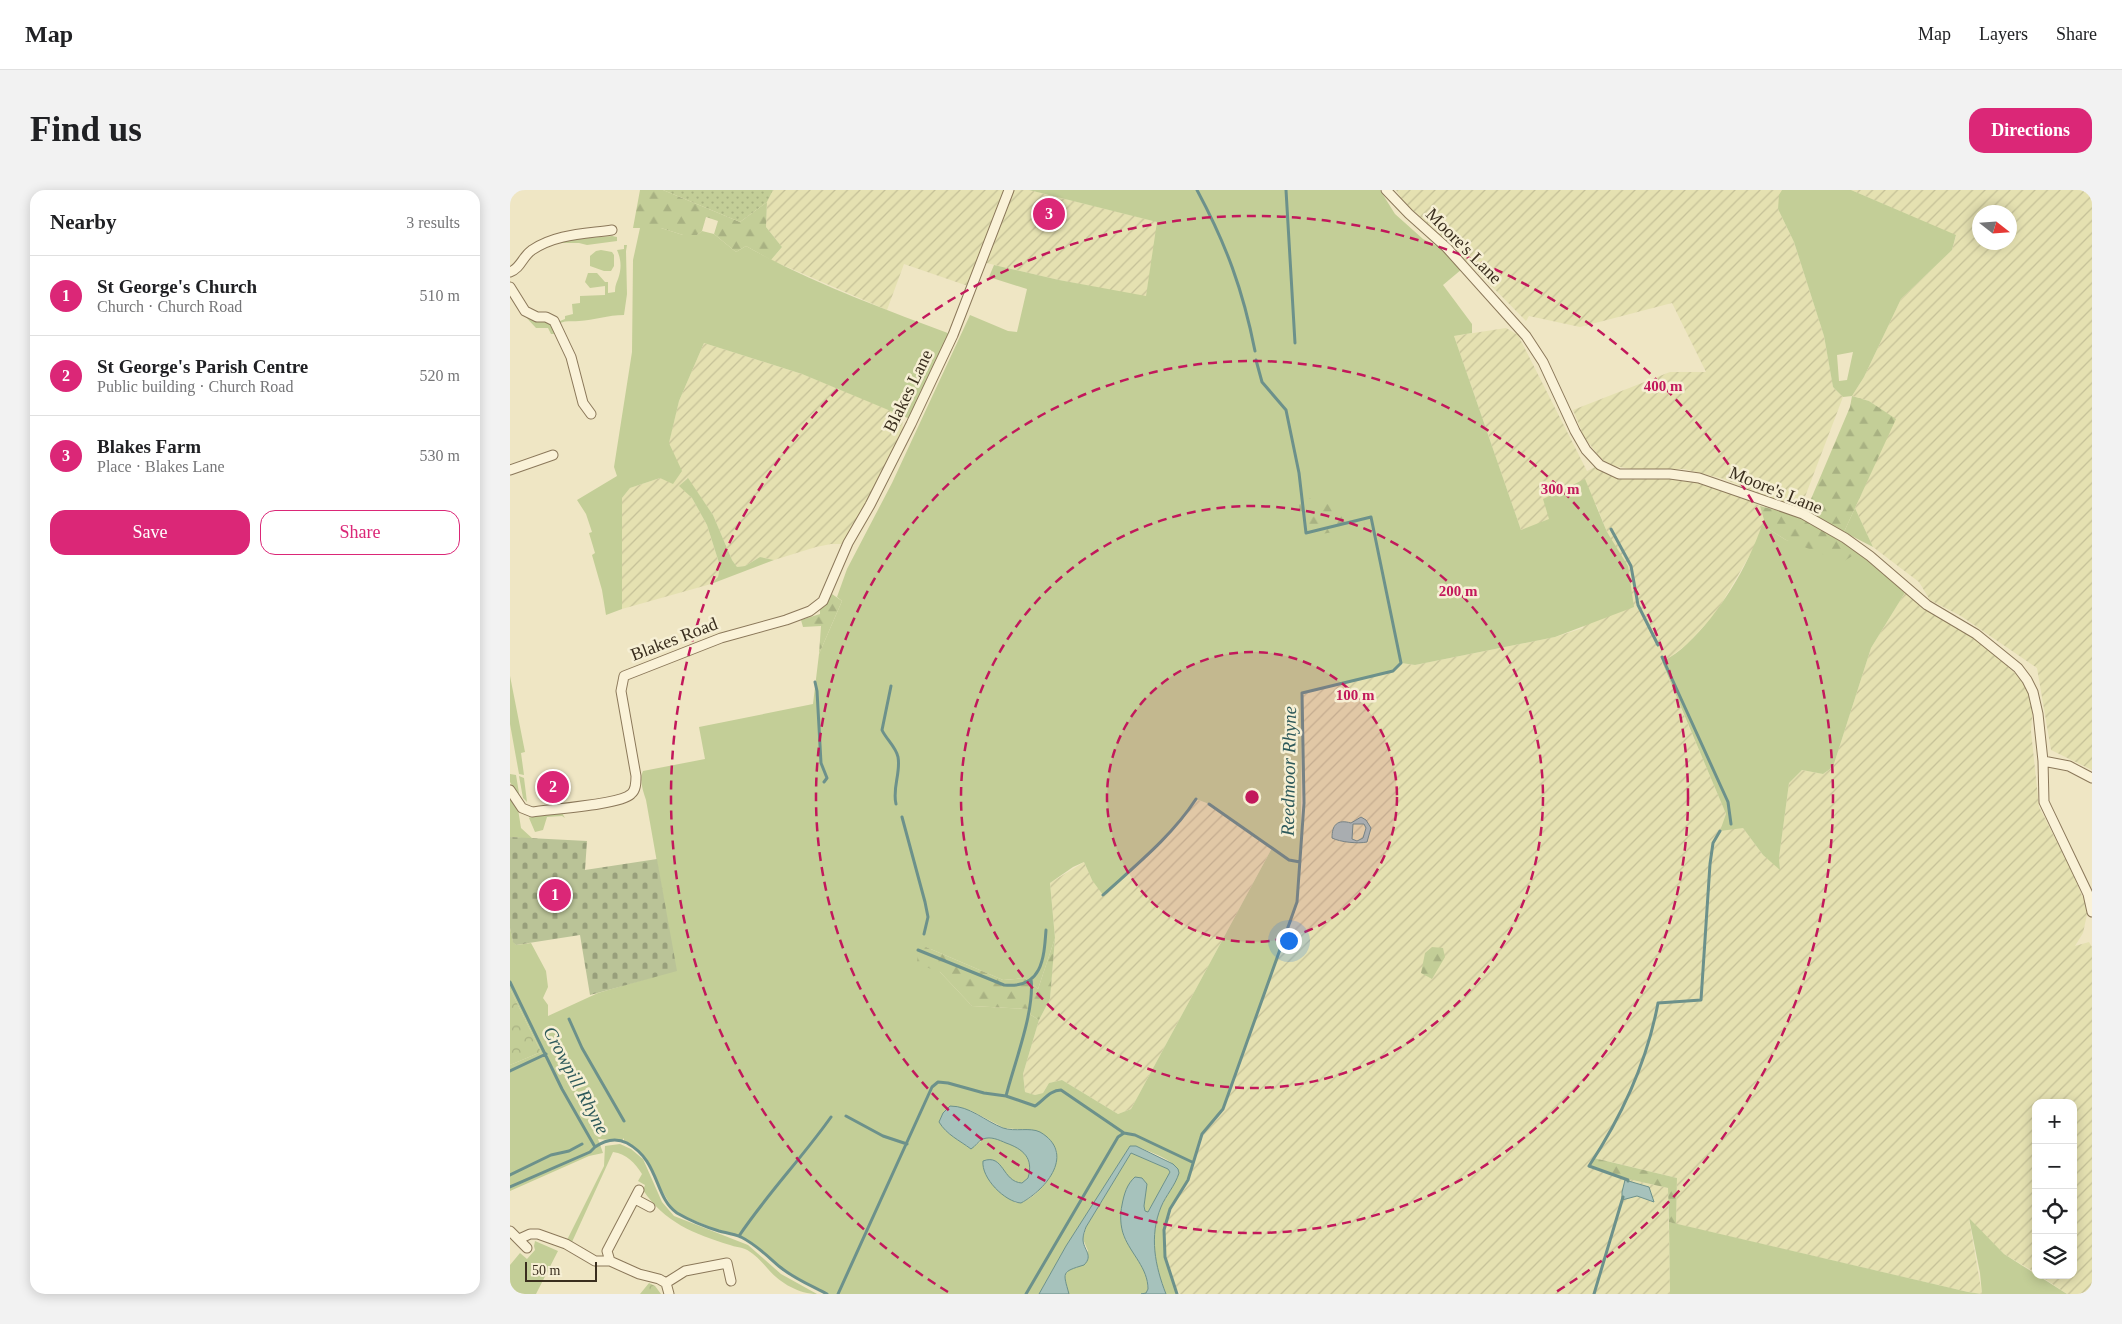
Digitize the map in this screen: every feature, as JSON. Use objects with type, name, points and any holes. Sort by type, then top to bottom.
[{"type":"street","name":"Blakes Lane","points":[[823,601],[848,543],[870,505],[907,432],[953,335],[1009,190]]},
{"type":"street","name":"Moore's Lane","points":[[1386,190],[1409,214],[1448,248],[1526,336],[1542,362],[1575,431],[1586,450],[1600,465],[1619,474],[1678,475],[1699,478],[1803,514],[1845,538],[1899,579],[1928,605],[1976,634],[2018,668],[2028,680],[2038,714],[2043,761],[2044,802],[2088,894],[2092,912]]},
{"type":"street","points":[[510,272],[519,267],[528,253],[554,238],[612,230]]},
{"type":"street","points":[[510,287],[525,311],[537,317],[546,317],[554,321],[571,357],[583,403],[591,414]]},
{"type":"street","points":[[510,470],[553,455]]},
{"type":"street","name":"Blakes Road","points":[[510,790],[522,808],[532,812],[610,801],[630,796],[635,788],[636,776],[621,691],[624,676],[722,638],[802,614],[823,601]]},
{"type":"street","points":[[2043,761],[2069,766],[2092,778]]},
{"type":"street","points":[[610,1261],[607,1251],[639,1190]]},
{"type":"street","points":[[634,1199],[650,1206]]},
{"type":"street","points":[[510,1231],[527,1248]]},
{"type":"street","points":[[519,1239],[530,1234],[538,1234],[566,1244],[595,1261],[610,1261],[639,1274],[659,1279],[666,1283],[669,1294]]},
{"type":"street","points":[[666,1283],[685,1271],[726,1259],[731,1282]]},
{"type":"shaded area","points":[[773,190],[1007,190],[968,286],[904,264],[887,310],[771,260],[782,247],[766,227],[767,202]]},
{"type":"shaded area","points":[[1009,190],[1029,190],[1158,222],[1146,297],[1059,280],[982,262]]},
{"type":"shaded area","points":[[1396,190],[1782,190],[1778,209],[1794,242],[1824,336],[1833,387],[1843,397],[1800,510],[1724,479],[1684,469],[1632,469],[1608,465],[1584,437],[1573,410],[1670,372],[1706,372],[1672,303],[1580,327],[1529,316],[1526,321],[1438,232],[1404,203]]},
{"type":"shaded area","points":[[1851,190],[2092,190],[2092,770],[2051,750],[2037,668],[1961,616],[1930,600],[1919,582],[1873,547],[1855,508],[1895,419],[1869,401],[1852,396],[1864,377],[1901,299],[1952,250],[1956,236]]},
{"type":"shaded area","points":[[1506,328],[1518,335],[1587,471],[1597,466],[1618,479],[1689,478],[1726,489],[1760,506],[1764,521],[1754,548],[1716,613],[1686,645],[1662,663],[1726,814],[1743,828],[1763,855],[1780,869],[1779,858],[1789,783],[1802,770],[1823,774],[1833,767],[1871,648],[1906,591],[1981,641],[2024,682],[2033,707],[2031,731],[2039,807],[2071,869],[2088,910],[2083,933],[2075,946],[2089,942],[2092,947],[2092,1294],[2067,1294],[2045,1279],[2077,1279],[2077,1099],[2032,1099],[2032,1271],[2004,1254],[1969,1219],[1982,1294],[1676,1224],[1677,1178],[1595,1158],[1588,1166],[1625,1178],[1637,1196],[1653,1202],[1649,1187],[1628,1181],[1628,1179],[1668,1188],[1670,1294],[1180,1294],[1178,1290],[1176,1292],[1165,1257],[1164,1230],[1167,1218],[1188,1180],[1202,1134],[1223,1109],[1297,902],[1304,803],[1302,693],[1393,671],[1401,663],[1415,665],[1555,637],[1583,628],[1607,532],[1596,504],[1521,530],[1454,336]]},
{"type":"shaded area","points":[[704,343],[802,374],[890,410],[902,416],[903,432],[869,499],[843,544],[816,547],[774,560],[760,557],[745,566],[737,567],[732,560],[713,515],[687,478],[680,486],[692,498],[707,525],[720,566],[718,577],[711,584],[622,609],[622,498],[630,488],[660,478],[679,401]]},
{"type":"shaded area","points":[[1196,799],[1209,804],[1272,848],[1131,1109],[1118,1114],[1062,1080],[1049,1083],[1043,1093],[1035,1095],[1025,1092],[1023,1074],[1039,1020],[1050,999],[1055,938],[1050,883],[1084,862],[1092,880],[1186,815]]},
{"type":"green space","points":[[640,190],[663,190],[740,222],[767,202],[766,227],[782,247],[771,260],[746,246],[736,252],[714,234],[718,221],[706,217],[702,231],[697,235],[683,235],[661,228],[633,228]]},
{"type":"green space","points":[[663,190],[773,190],[767,202],[740,222]]},
{"type":"green space","points":[[1029,190],[1380,190],[1395,214],[1423,239],[1445,250],[1462,269],[1443,285],[1472,324],[1472,333],[1454,336],[1521,530],[1549,519],[1543,499],[1585,479],[1607,532],[1628,566],[1634,607],[1555,637],[1415,665],[1401,663],[1393,671],[1302,694],[1301,859],[1297,902],[1223,1109],[1202,1134],[1188,1180],[1170,1209],[1164,1230],[1165,1257],[1177,1294],[1166,1294],[1156,1262],[1154,1240],[1157,1218],[1161,1207],[1179,1173],[1177,1168],[1167,1160],[1136,1146],[1130,1146],[1066,1246],[1039,1294],[827,1294],[781,1268],[754,1244],[739,1236],[717,1230],[677,1213],[660,1187],[648,1161],[643,1155],[624,1142],[624,1138],[622,1141],[598,1139],[603,1153],[589,1156],[510,1191],[510,1065],[541,1052],[510,989],[510,928],[516,945],[531,943],[546,971],[548,987],[543,998],[548,1005],[548,1016],[598,993],[676,970],[642,786],[641,778],[643,771],[705,759],[699,727],[813,704],[819,654],[842,601],[837,597],[847,569],[892,483],[970,315],[1008,331],[1017,332],[1027,289],[989,277],[994,265],[1059,280],[1146,296],[1157,222]],"holes":[[[1196,799],[1209,804],[1272,848],[1131,1109],[1118,1114],[1062,1080],[1049,1083],[1043,1093],[1035,1095],[1025,1092],[1023,1074],[1039,1020],[1031,1015],[1029,1009],[972,1006],[940,972],[926,947],[1003,980],[1025,978],[1038,989],[1055,938],[1050,883],[1073,867],[1084,862],[1092,880],[1103,895],[1165,838]],[[970,1110],[1004,1128],[1028,1130],[1056,1149],[1057,1157],[1051,1174],[1031,1198],[1016,1203],[990,1182],[996,1161],[1008,1177],[1018,1183],[1024,1182],[1027,1179],[1030,1168],[1029,1163],[1020,1148],[1003,1141],[985,1138],[971,1149],[947,1132],[939,1122],[945,1111]]]},
{"type":"green space","points":[[1782,190],[1851,190],[1956,235],[1952,250],[1901,299],[1864,377],[1852,396],[1843,397],[1833,387],[1824,336],[1794,242],[1778,209],[1779,195]],"holes":[[[1853,352],[1847,380],[1839,381],[1837,355]]]},
{"type":"green space","points":[[640,228],[661,228],[683,235],[697,235],[702,231],[714,234],[736,252],[746,246],[822,284],[953,335],[910,419],[802,374],[704,343],[679,401],[669,443],[682,471],[673,484],[660,478],[630,488],[622,498],[622,609],[606,615],[602,590],[592,555],[595,553],[589,533],[592,532],[586,514],[577,500],[617,476],[614,467],[632,352],[633,260]]},
{"type":"green space","points":[[617,237],[617,241],[587,245],[561,243],[563,240]]},
{"type":"green space","points":[[624,245],[627,245],[627,294],[624,315],[558,324],[565,319],[565,316],[573,314],[572,304],[580,303],[580,296],[605,295],[605,286],[590,288],[585,282],[588,273],[597,273],[605,282],[608,282],[608,293],[615,292],[620,267],[617,250],[624,249]]},
{"type":"green space","points":[[596,251],[612,252],[614,255],[614,266],[611,271],[604,271],[590,266],[590,256]]},
{"type":"green space","points":[[524,315],[536,322],[551,322],[556,334],[551,334],[548,328],[536,328]]},
{"type":"green space","points":[[1852,396],[1869,401],[1896,419],[1844,532],[1815,517],[1811,499],[1850,407]]},
{"type":"green space","points":[[688,478],[713,515],[732,560],[737,567],[745,566],[760,557],[774,560],[711,584],[718,577],[720,566],[707,525],[692,498],[679,486]]},
{"type":"green space","points":[[1305,497],[1365,516],[1364,526],[1317,535],[1301,529],[1299,503]]},
{"type":"green space","points":[[1760,506],[1799,516],[1858,552],[1843,562],[1786,540],[1762,525],[1764,520]]},
{"type":"green space","points":[[1855,508],[1873,547],[1844,532]]},
{"type":"green space","points":[[1762,525],[1786,540],[1858,552],[1906,591],[1871,648],[1833,767],[1823,774],[1802,770],[1789,783],[1779,858],[1780,870],[1763,855],[1743,828],[1720,831],[1726,814],[1662,662],[1687,644],[1711,618],[1731,589],[1749,557]]},
{"type":"green space","points":[[832,594],[842,601],[819,654],[821,626],[803,627],[801,620],[820,614],[820,609],[825,606]]},
{"type":"green space","points":[[510,676],[525,752],[521,753],[524,775],[519,774],[510,724]]},
{"type":"green space","points":[[510,774],[516,775],[520,799],[510,782]]},
{"type":"green space","points":[[519,776],[524,778],[527,802],[523,798]]},
{"type":"green space","points":[[510,797],[518,809],[521,828],[533,839],[510,837]]},
{"type":"green space","points":[[562,813],[565,818],[562,816],[547,817],[543,830],[535,832],[529,818],[531,816]]},
{"type":"green space","points":[[510,837],[587,841],[585,870],[657,859],[677,971],[590,995],[580,935],[516,945],[513,942],[510,928]]},
{"type":"green space","points":[[1055,938],[1050,999],[1039,1020],[1031,1015],[1029,1009],[972,1006],[940,972],[917,964],[918,950],[926,947],[1003,980],[1025,978],[1038,989]]},
{"type":"green space","points":[[1432,947],[1443,948],[1445,957],[1432,979],[1421,973],[1425,953]]},
{"type":"green space","points":[[510,989],[541,1052],[510,1065]]},
{"type":"green space","points":[[620,1144],[631,1149],[643,1159],[662,1202],[674,1216],[748,1245],[781,1274],[817,1294],[797,1290],[784,1283],[755,1255],[745,1249],[704,1236],[670,1219],[660,1211],[643,1190],[645,1185],[638,1181],[642,1174],[636,1166],[618,1153],[613,1152],[572,1242],[567,1240],[604,1166],[605,1146]]},
{"type":"green space","points":[[1131,1153],[1168,1169],[1170,1173],[1148,1212],[1145,1211],[1144,1206],[1147,1184],[1123,1235],[1146,1273],[1148,1289],[1146,1293],[1141,1294],[1069,1294],[1065,1276],[1072,1268],[1078,1267],[1088,1251],[1083,1239],[1086,1227]]},
{"type":"green space","points":[[1594,1158],[1677,1178],[1676,1224],[1669,1222],[1668,1188],[1628,1179],[1588,1166]]},
{"type":"green space","points":[[1969,1218],[2004,1254],[2032,1272],[2032,1279],[2043,1279],[2067,1294],[1982,1294],[1980,1273]]},
{"type":"green space","points":[[1669,1222],[1968,1292],[1982,1294],[1670,1294]]},
{"type":"green space","points":[[535,1241],[558,1251],[536,1294],[510,1294],[510,1265],[520,1253],[527,1259],[535,1250]]},
{"type":"green space","points":[[649,1283],[655,1286],[661,1294],[640,1294]]},
{"type":"water","points":[[1361,817],[1366,820],[1371,828],[1367,842],[1340,841],[1332,838],[1336,824],[1342,822],[1351,823]],"holes":[[[1353,824],[1364,824],[1366,828],[1363,838],[1357,841],[1352,839]]]},
{"type":"water","points":[[950,1106],[964,1108],[1003,1128],[1040,1132],[1051,1141],[1056,1150],[1057,1160],[1048,1180],[1031,1197],[1021,1203],[1015,1202],[1001,1194],[986,1175],[983,1161],[995,1161],[1010,1178],[1022,1183],[1028,1178],[1029,1171],[1026,1155],[1012,1145],[992,1138],[981,1140],[971,1149],[949,1134],[939,1122],[943,1113]]},
{"type":"water","points":[[1130,1146],[1136,1146],[1173,1164],[1179,1173],[1161,1207],[1155,1229],[1156,1262],[1166,1294],[1141,1294],[1146,1293],[1148,1289],[1147,1281],[1124,1236],[1121,1209],[1125,1193],[1135,1177],[1142,1178],[1147,1184],[1144,1206],[1145,1211],[1148,1212],[1170,1172],[1168,1169],[1131,1153],[1086,1227],[1083,1243],[1088,1258],[1084,1265],[1071,1269],[1066,1274],[1069,1294],[1039,1294],[1066,1246]]},
{"type":"water","points":[[1625,1180],[1649,1187],[1654,1202],[1637,1196],[1622,1200]]},
{"type":"waterway","name":"Reedmoor Rhyne","points":[[1197,190],[1217,229],[1239,287],[1255,351]]},
{"type":"waterway","points":[[1286,190],[1295,343]]},
{"type":"waterway","name":"Reedmoor Rhyne","points":[[1177,1294],[1165,1257],[1164,1230],[1170,1209],[1188,1180],[1202,1134],[1223,1109],[1297,902],[1304,803],[1302,693],[1393,671],[1401,663],[1371,517],[1306,533],[1299,473],[1286,410],[1262,382],[1256,360]]},
{"type":"waterway","points":[[1611,529],[1631,566],[1638,605],[1658,645]]},
{"type":"waterway","points":[[1662,657],[1728,802],[1731,824]]},
{"type":"waterway","points":[[815,682],[821,763],[827,778],[824,782]]},
{"type":"waterway","points":[[891,686],[882,730],[898,757],[899,763],[895,792],[896,804]]},
{"type":"waterway","points":[[1103,895],[1165,838],[1196,799]]},
{"type":"waterway","points":[[1209,804],[1289,860],[1300,862]]},
{"type":"waterway","points":[[902,817],[928,917],[924,934]]},
{"type":"waterway","points":[[1628,1181],[1589,1166],[1612,1128],[1632,1088],[1647,1046],[1658,1003],[1701,1000],[1710,864],[1713,843],[1720,831]]},
{"type":"waterway","points":[[918,950],[1004,985],[1017,985],[1026,982],[1039,970],[1044,951],[1046,930]]},
{"type":"waterway","points":[[1006,1096],[1027,1022],[1030,1006],[1031,979]]},
{"type":"waterway","name":"Crowpill Rhyne","points":[[510,982],[562,1089],[595,1147],[610,1140],[627,1143],[646,1159],[664,1198],[677,1213],[692,1221],[747,1240],[791,1275],[827,1294]]},
{"type":"waterway","points":[[569,1019],[582,1048],[624,1121]]},
{"type":"waterway","points":[[510,1071],[546,1054]]},
{"type":"waterway","points":[[838,1294],[932,1087],[938,1082],[1006,1096],[1035,1106],[1050,1093],[1061,1090],[1124,1133]]},
{"type":"waterway","points":[[846,1116],[883,1136],[907,1144]]},
{"type":"waterway","points":[[739,1236],[761,1205],[831,1117]]},
{"type":"waterway","points":[[1026,1294],[1118,1137],[1124,1133],[1135,1135],[1192,1162]]},
{"type":"waterway","points":[[510,1175],[551,1155],[569,1151],[582,1144]]},
{"type":"waterway","points":[[510,1187],[590,1152],[595,1147]]},
{"type":"waterway","points":[[1594,1294],[1623,1197]]},
{"type":"place","name":"Blakes Farm","points":[[1049,214]]},
{"type":"place","name":"St George's Parish Centre","points":[[553,787]]},
{"type":"place","name":"St George's Church","points":[[555,895]]}]
